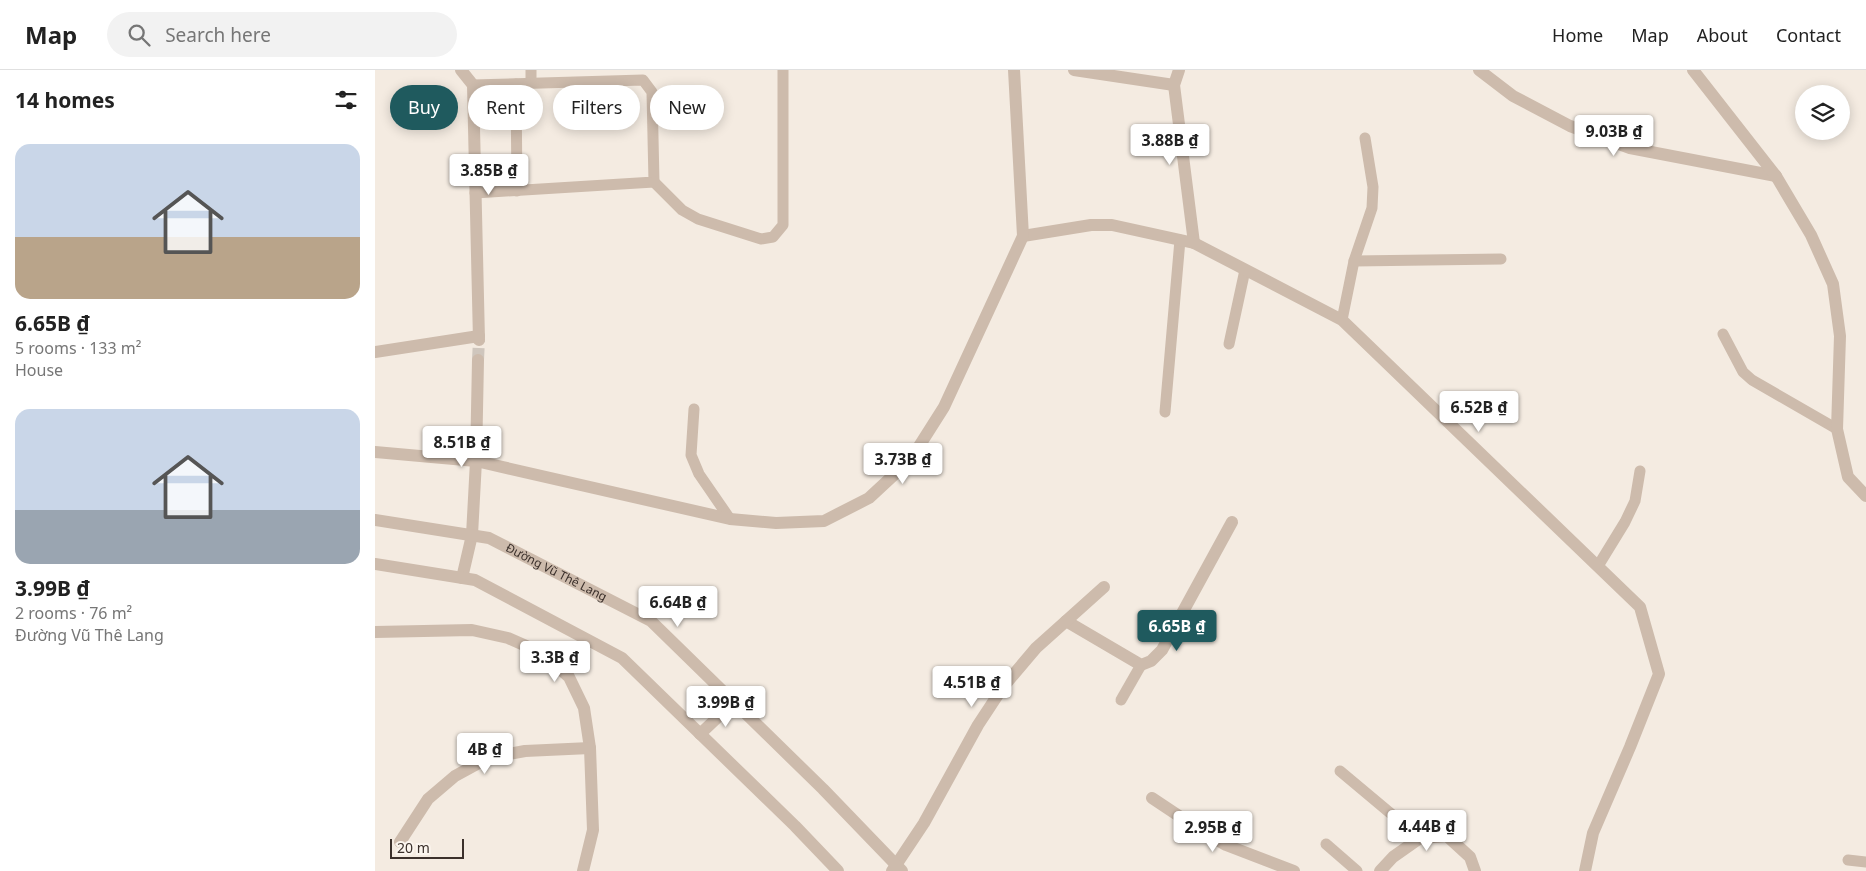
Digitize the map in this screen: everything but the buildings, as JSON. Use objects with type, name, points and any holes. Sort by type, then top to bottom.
[{"type":"street","points":[[461,70],[473,85]]},
{"type":"street","points":[[375,452],[476,461],[730,519],[776,523],[824,521],[869,498],[911,459],[944,407],[1023,236],[1014,70]]},
{"type":"street","points":[[1074,70],[1174,85]]},
{"type":"street","points":[[1179,70],[1174,85],[1194,243]]},
{"type":"street","points":[[1479,70],[1513,96],[1570,126],[1630,148],[1776,176]]},
{"type":"street","points":[[1693,70],[1776,176],[1811,235],[1833,284],[1840,336],[1837,430],[1849,477],[1866,496]]},
{"type":"street","points":[[375,352],[479,338],[474,130]]},
{"type":"street","points":[[1023,236],[1091,225],[1113,226],[1194,243],[1342,320],[1640,607],[1659,674],[1593,833],[1585,871]]},
{"type":"street","points":[[462,578],[472,536],[478,360]]},
{"type":"street","name":"Đường Vũ Thê Lang","points":[[375,520],[489,538],[651,621],[734,702],[897,869]]},
{"type":"street","points":[[1066,621],[1141,665],[1151,661],[1162,650],[1232,522]]},
{"type":"street","points":[[375,564],[475,580],[622,658],[795,826],[838,871]]},
{"type":"street","points":[[897,869],[978,725],[1003,687],[1036,648],[1104,587]]},
{"type":"street","points":[[375,632],[472,630],[508,638],[542,653],[569,677],[584,708],[590,748],[593,830],[583,871]]},
{"type":"street","points":[[700,734],[734,702]]},
{"type":"street","points":[[400,842],[429,799],[455,776],[488,758],[525,751],[590,748]]},
{"type":"street","points":[[1152,798],[1226,845],[1294,871]]},
{"type":"street","points":[[1380,871],[1393,857],[1421,838],[1447,836],[1470,857],[1475,871]]},
{"type":"lane","points":[[531,70],[531,84]]},
{"type":"lane","points":[[473,85],[643,80],[652,92],[654,182],[682,210],[698,219],[761,239],[773,237],[783,225],[783,70]]},
{"type":"lane","points":[[516,84],[517,191]]},
{"type":"lane","points":[[1342,320],[1354,261],[1372,208],[1373,187],[1365,138]]},
{"type":"lane","points":[[475,193],[654,182]]},
{"type":"lane","points":[[1165,412],[1179,240]]},
{"type":"lane","points":[[1354,261],[1501,259]]},
{"type":"lane","points":[[1229,344],[1245,270]]},
{"type":"lane","points":[[1723,334],[1743,372],[1752,380],[1837,430]]},
{"type":"lane","points":[[694,409],[691,455],[699,474],[730,519]]},
{"type":"lane","points":[[1598,566],[1625,522],[1635,501],[1640,471]]},
{"type":"lane","points":[[1121,700],[1141,665]]},
{"type":"lane","points":[[1340,771],[1421,838]]},
{"type":"lane","points":[[1325,844],[1357,871]]},
{"type":"lane","points":[[1848,860],[1866,862]]},
{"type":"tunnel","points":[[478,360],[479,340]]}]
